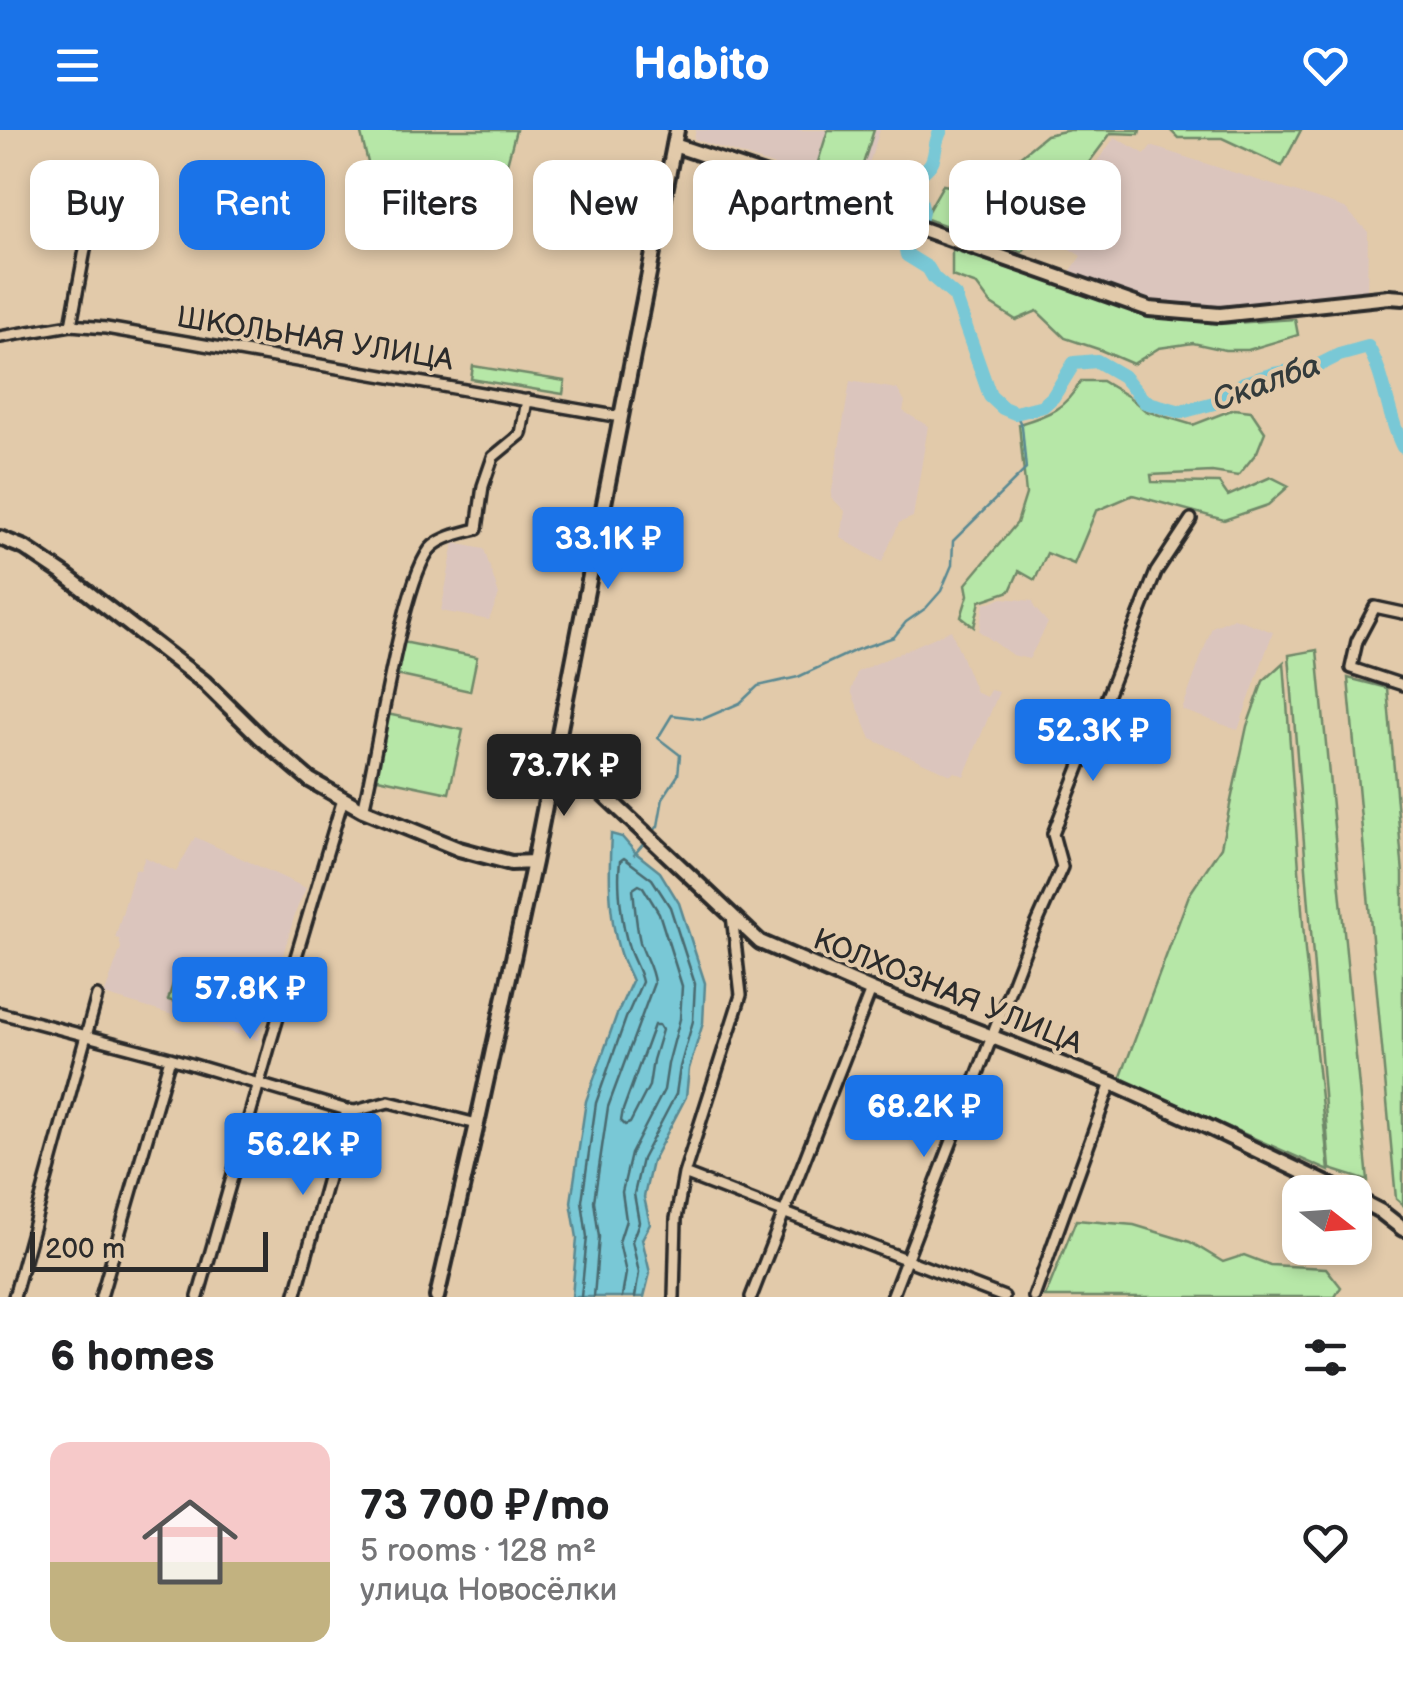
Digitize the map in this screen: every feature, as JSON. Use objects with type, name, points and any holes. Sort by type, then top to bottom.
[{"type":"street","points":[[436,1297],[534,862],[677,130]]},
{"type":"street","points":[[674,145],[1149,308],[1220,315],[1403,298]]},
{"type":"street","points":[[71,325],[84,250]]},
{"type":"street","name":"ШКОЛЬНАЯ УЛИЦА","points":[[0,336],[71,325],[106,328],[621,417]]},
{"type":"street","points":[[363,810],[410,594],[430,548],[449,537],[477,529],[483,486],[493,457],[521,434],[527,400]]},
{"type":"street","points":[[892,1297],[1026,948],[1062,867],[1053,834],[1156,572],[1191,519]]},
{"type":"street","points":[[0,538],[25,548],[65,575],[204,682],[260,738],[310,780],[363,810],[458,849],[502,861],[534,862]]},
{"type":"street","points":[[1403,613],[1375,607],[1357,640],[1351,668],[1403,685]]},
{"type":"street","name":"КОЛХОЗНАЯ УЛИЦА","points":[[559,735],[578,770],[760,942],[1111,1083],[1309,1175]]},
{"type":"street","points":[[552,768],[578,770]]},
{"type":"street","points":[[198,1297],[343,800]]},
{"type":"street","points":[[674,1297],[676,1219],[684,1174],[741,995],[732,914]]},
{"type":"street","points":[[751,1297],[872,990]]},
{"type":"street","points":[[14,1297],[97,996]]},
{"type":"street","points":[[0,1012],[348,1110],[389,1102],[477,1124]]},
{"type":"street","points":[[101,1297],[170,1058]]},
{"type":"street","points":[[1034,1297],[1111,1083]]},
{"type":"street","points":[[295,1297],[348,1110]]},
{"type":"street","points":[[684,1174],[1004,1297]]},
{"type":"street","points":[[1372,1207],[1403,1229]]},
{"type":"shaded area","points":[[696,130],[880,130],[870,160],[757,160],[694,139]]},
{"type":"shaded area","points":[[1115,137],[1145,154],[1151,146],[1345,208],[1368,232],[1367,296],[1222,312],[1150,306],[1065,279],[1081,256],[1071,250],[1121,250],[1121,160],[1098,160]]},
{"type":"shaded area","points":[[850,381],[897,389],[905,402],[903,411],[928,426],[913,517],[899,523],[882,562],[841,538],[845,511],[831,497]]},
{"type":"shaded area","points":[[454,543],[484,549],[499,595],[489,620],[441,611]]},
{"type":"shaded area","points":[[1002,598],[1033,601],[1048,623],[1029,659],[1012,655],[979,631],[984,604]]},
{"type":"shaded area","points":[[1234,618],[1273,632],[1238,730],[1182,710],[1212,627]]},
{"type":"shaded area","points":[[951,630],[976,692],[986,697],[990,690],[999,692],[964,776],[954,772],[951,775],[871,739],[851,691],[857,672]]},
{"type":"shaded area","points":[[195,837],[306,888],[258,1040],[104,995],[121,948],[115,938],[135,869],[140,870],[145,857],[176,872]]},
{"type":"green space","points":[[360,130],[516,130],[508,160],[367,160]]},
{"type":"green space","points":[[828,130],[874,130],[864,160],[819,160]]},
{"type":"green space","points":[[1070,130],[1140,130],[1139,134],[1111,133],[1091,160],[1016,160],[1046,135]]},
{"type":"green space","points":[[1170,130],[1301,130],[1282,166],[1222,138],[1178,138]]},
{"type":"green space","points":[[943,185],[949,186],[949,227],[929,220],[929,209]]},
{"type":"green space","points":[[955,250],[1146,315],[1219,324],[1295,319],[1298,335],[1248,350],[1193,343],[1159,348],[1133,364],[1065,338],[1037,311],[1016,320],[991,304],[977,285],[952,276]]},
{"type":"green space","points":[[473,366],[565,381],[563,394],[471,379]]},
{"type":"green space","points":[[1081,381],[1102,381],[1146,411],[1193,425],[1234,409],[1251,411],[1265,432],[1257,452],[1238,476],[1212,472],[1151,475],[1152,482],[1219,483],[1228,496],[1271,477],[1289,486],[1268,505],[1224,520],[1133,495],[1096,511],[1074,564],[1047,553],[1035,580],[1019,571],[1010,591],[980,601],[974,627],[961,617],[968,595],[966,584],[1017,523],[1026,494],[1019,424],[1055,410]]},
{"type":"green space","points":[[403,642],[477,657],[470,691],[396,675]]},
{"type":"green space","points":[[1317,650],[1367,1175],[1330,1169],[1289,655]]},
{"type":"green space","points":[[1284,662],[1305,951],[1329,1171],[1120,1079],[1189,895],[1221,847],[1247,726],[1263,681]]},
{"type":"green space","points":[[1348,678],[1387,688],[1403,874],[1403,1205],[1396,1199]]},
{"type":"green space","points":[[387,714],[463,730],[449,793],[373,777]]},
{"type":"green space","points":[[177,971],[228,987],[219,1015],[168,1000]]},
{"type":"green space","points":[[1076,1220],[1134,1225],[1190,1242],[1223,1262],[1244,1255],[1270,1265],[1326,1268],[1341,1287],[1335,1297],[1045,1297]]},
{"type":"water","points":[[611,834],[622,837],[660,872],[679,903],[705,983],[703,1023],[689,1069],[686,1097],[652,1162],[644,1197],[650,1224],[642,1239],[650,1273],[644,1297],[572,1297],[577,1238],[571,1202],[586,1101],[632,981],[620,954],[613,922]]},
{"type":"waterway","name":"Скалба","points":[[941,130],[933,160],[916,177],[922,214],[905,245],[907,255],[928,268],[955,296],[990,396],[1003,408],[1015,413],[1043,406],[1074,363],[1097,361],[1123,376],[1145,402],[1181,412],[1214,403],[1244,383],[1315,367],[1368,347],[1403,447]]},
{"type":"waterway","points":[[653,832],[658,826],[663,798],[678,775],[680,755],[658,738],[672,715],[703,719],[740,703],[758,686],[798,677],[894,637],[941,591],[952,565],[953,541],[1026,469],[1022,426],[1015,413]]},
{"type":"waterway","points":[[634,855],[645,842]]}]
